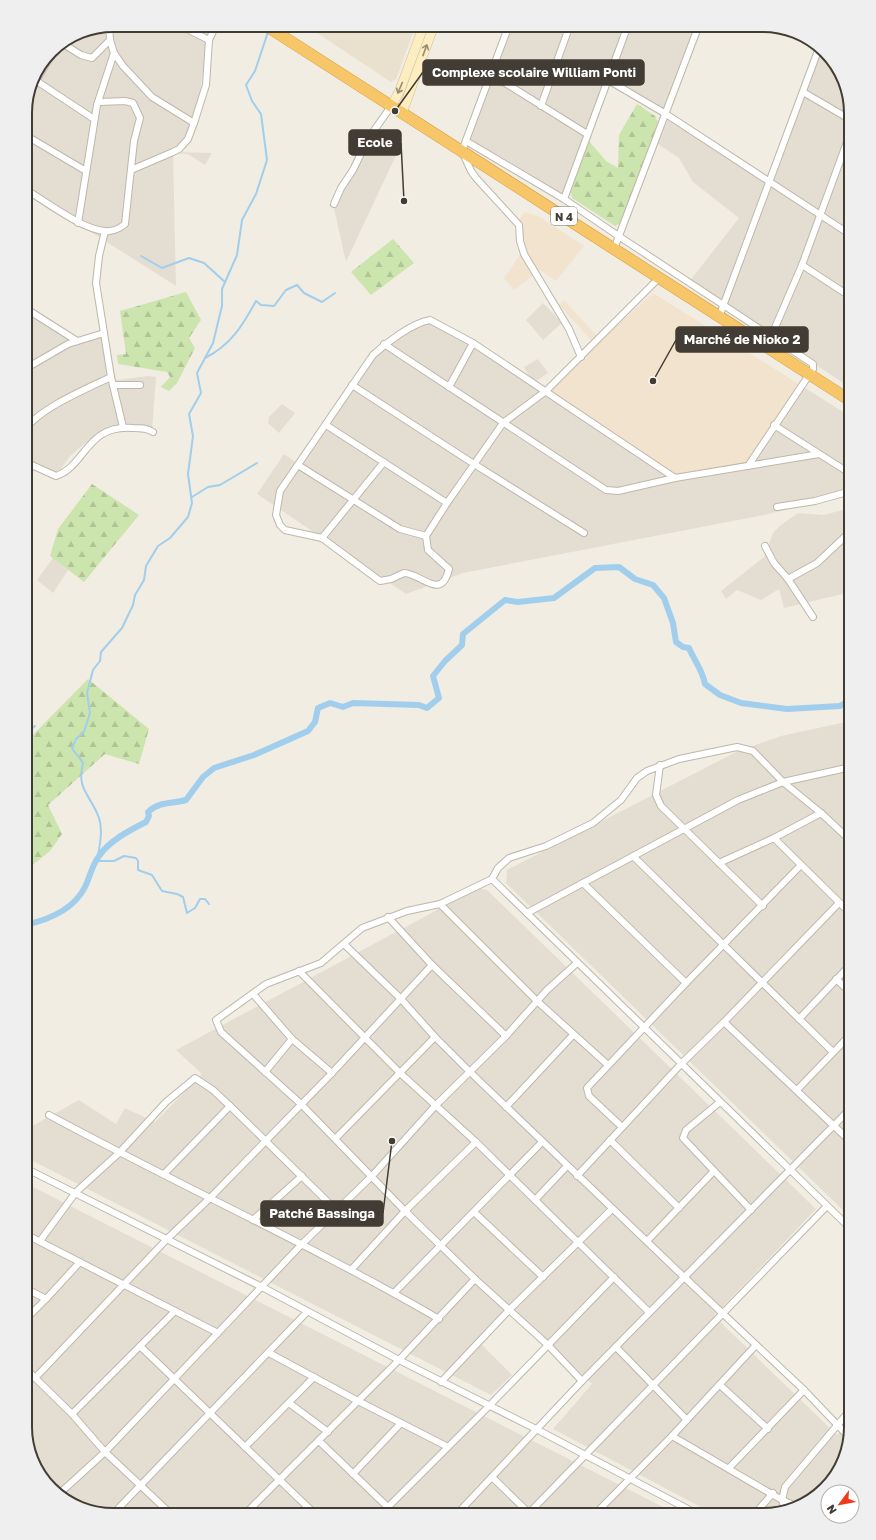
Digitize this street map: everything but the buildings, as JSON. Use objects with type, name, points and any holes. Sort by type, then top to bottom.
[{"type":"highway","name":"N 4","points":[[277,32],[402,113],[464,146],[614,249],[844,396]]},
{"type":"street","points":[[109,32],[114,53],[123,66],[152,97],[194,123]]},
{"type":"street","points":[[193,32],[209,40]]},
{"type":"street","points":[[131,170],[179,149],[188,138],[206,85],[209,40],[213,32]]},
{"type":"street","points":[[334,204],[341,188],[354,170],[371,139],[392,106],[400,90],[421,32]]},
{"type":"street","points":[[402,113],[431,32]]},
{"type":"street","points":[[506,32],[489,73],[464,146],[473,175],[520,225],[520,241],[524,254],[569,329],[581,357]]},
{"type":"street","points":[[541,106],[567,32]]},
{"type":"street","points":[[564,199],[625,32]]},
{"type":"street","points":[[614,249],[620,237],[696,32]]},
{"type":"street","points":[[67,46],[81,55],[92,58],[110,40]]},
{"type":"street","points":[[78,222],[94,120],[98,102],[114,53]]},
{"type":"street","points":[[719,317],[817,53]]},
{"type":"street","points":[[489,73],[587,134]]},
{"type":"street","points":[[608,80],[666,114],[769,183],[844,230]]},
{"type":"street","points":[[38,83],[94,120]]},
{"type":"street","points":[[803,92],[844,116]]},
{"type":"street","points":[[32,195],[78,222],[105,231],[126,224],[134,141],[140,118],[136,106],[133,103],[125,101],[98,102]]},
{"type":"street","points":[[32,139],[86,171]]},
{"type":"street","points":[[464,146],[564,199],[813,364],[814,366],[810,374],[774,425],[748,466]]},
{"type":"street","points":[[767,346],[802,264],[844,150]]},
{"type":"street","points":[[105,231],[99,256],[96,283],[111,377],[123,427]]},
{"type":"street","points":[[802,264],[844,292]]},
{"type":"street","points":[[659,278],[546,391],[503,423],[447,503],[426,536],[428,550],[449,569],[443,581],[436,585],[420,580],[408,573],[380,581],[322,538],[285,530],[280,525],[276,515],[280,491],[373,355],[384,344],[420,323],[430,320],[473,343],[546,391],[675,478]]},
{"type":"street","points":[[32,312],[77,341]]},
{"type":"street","points":[[32,363],[68,344],[104,333]]},
{"type":"street","points":[[449,387],[473,343]]},
{"type":"street","points":[[384,344],[606,490],[624,490],[675,478],[819,454]]},
{"type":"street","points":[[32,422],[36,418],[54,407],[111,377]]},
{"type":"street","points":[[113,385],[140,385]]},
{"type":"street","points":[[352,385],[584,533]]},
{"type":"street","points":[[326,425],[447,503]]},
{"type":"street","points":[[774,425],[844,470]]},
{"type":"street","points":[[32,466],[56,476],[64,473],[85,448],[101,435],[114,429],[123,427],[148,429],[153,432]]},
{"type":"street","points":[[322,538],[384,462]]},
{"type":"street","points":[[298,465],[353,501],[400,529],[426,536]]},
{"type":"street","points":[[777,507],[815,501],[844,493]]},
{"type":"street","points":[[788,579],[817,563],[844,538]]},
{"type":"street","points":[[765,546],[774,563],[788,579],[813,617]]},
{"type":"street","points":[[582,1381],[548,1345],[475,1279],[405,1211],[336,1138],[301,1104],[221,1032],[216,1020],[276,979],[321,963],[362,928],[388,917],[421,907],[440,904],[492,879],[498,868],[509,858],[546,846],[593,823],[621,800],[637,778],[660,765],[679,759],[737,747],[753,751],[783,782],[821,813],[844,834]]},
{"type":"street","points":[[660,765],[656,795],[657,801],[683,829],[763,906]]},
{"type":"street","points":[[527,913],[738,800],[783,782],[844,769]]},
{"type":"street","points":[[719,863],[774,838],[821,813]]},
{"type":"street","points":[[774,838],[844,908]]},
{"type":"street","points":[[633,856],[833,1052]]},
{"type":"street","points":[[622,1127],[589,1096],[586,1092],[587,1088],[686,983],[801,866]]},
{"type":"street","points":[[492,879],[844,1222]]},
{"type":"street","points":[[583,884],[686,983]]},
{"type":"street","points":[[577,1176],[681,1064],[762,984],[839,903]]},
{"type":"street","points":[[440,904],[538,1002],[608,1065]]},
{"type":"street","points":[[388,917],[432,965],[506,1036]]},
{"type":"street","points":[[344,944],[401,1000],[469,1071],[577,1176],[804,1390],[844,1432]]},
{"type":"street","points":[[63,1490],[104,1452],[301,1245],[372,1176],[436,1105],[506,1036],[538,1002],[547,990],[577,963]]},
{"type":"street","points":[[36,1377],[168,1239],[332,1073],[432,965]]},
{"type":"street","points":[[299,971],[400,1073],[476,1142],[649,1312]]},
{"type":"street","points":[[799,1019],[844,971]]},
{"type":"street","points":[[836,978],[844,986]]},
{"type":"street","points":[[253,994],[292,1039],[332,1073]]},
{"type":"street","points":[[724,1022],[844,1135]]},
{"type":"street","points":[[506,1107],[573,1035]]},
{"type":"street","points":[[336,1138],[435,1037]]},
{"type":"street","points":[[265,1072],[292,1039]]},
{"type":"street","points":[[797,1090],[844,1041]]},
{"type":"street","points":[[40,1241],[76,1192],[119,1153],[166,1102],[193,1078],[198,1078],[230,1106],[336,1210]]},
{"type":"street","points":[[720,1102],[686,1130],[683,1138],[751,1210]]},
{"type":"street","points":[[164,1174],[230,1106]]},
{"type":"street","points":[[49,1115],[119,1153],[164,1174],[394,1292],[439,1319]]},
{"type":"street","points":[[464,1508],[582,1381],[791,1171],[844,1115]]},
{"type":"street","points":[[610,1140],[679,1208]]},
{"type":"street","points":[[351,1270],[405,1211],[476,1142]]},
{"type":"street","points":[[394,1292],[542,1142]]},
{"type":"street","points":[[535,1200],[567,1166]]},
{"type":"street","points":[[32,1171],[76,1192],[262,1287],[441,1382],[586,1455],[686,1508]]},
{"type":"street","points":[[647,1241],[714,1171]]},
{"type":"street","points":[[253,1220],[302,1176]]},
{"type":"street","points":[[536,1508],[827,1206]]},
{"type":"street","points":[[441,1382],[509,1310],[612,1209]]},
{"type":"street","points":[[474,1212],[543,1277]]},
{"type":"street","points":[[32,1237],[218,1333]]},
{"type":"street","points":[[32,1313],[80,1262]]},
{"type":"street","points":[[319,1441],[388,1507],[614,1278]]},
{"type":"street","points":[[251,1508],[358,1402],[439,1319],[475,1279]]},
{"type":"street","points":[[32,1291],[46,1298]]},
{"type":"street","points":[[72,1414],[175,1311]]},
{"type":"street","points":[[119,1508],[211,1414],[307,1312]]},
{"type":"street","points":[[601,1508],[672,1436],[756,1345]]},
{"type":"street","points":[[140,1346],[309,1508]]},
{"type":"street","points":[[616,1347],[687,1420]]},
{"type":"street","points":[[269,1353],[358,1402],[448,1447]]},
{"type":"street","points":[[32,1374],[72,1414],[104,1452],[165,1508]]},
{"type":"street","points":[[245,1447],[314,1377]]},
{"type":"street","points":[[720,1385],[768,1429]]},
{"type":"street","points":[[729,1468],[804,1390]]},
{"type":"street","points":[[289,1403],[328,1432]]},
{"type":"street","points":[[784,1505],[782,1500],[785,1487],[844,1416]]},
{"type":"street","points":[[353,1474],[401,1423]]},
{"type":"street","points":[[672,1436],[790,1503]]},
{"type":"street","points":[[492,1477],[524,1508]]},
{"type":"street","points":[[760,1508],[772,1493]]},
{"type":"shaded area","points":[[108,32],[213,32],[209,40],[194,123],[174,152],[212,153],[205,165],[188,154],[173,153],[176,286],[32,195],[32,108],[38,82],[49,64],[60,52],[87,36]]},
{"type":"shaded area","points":[[316,32],[413,32],[396,79],[391,82]]},
{"type":"shaded area","points":[[506,32],[696,32],[666,114],[608,80],[564,199],[466,141]]},
{"type":"shaded area","points":[[817,53],[836,77],[841,92],[844,113],[844,383],[689,282],[739,218],[693,182],[679,158],[658,144],[669,117],[769,183]]},
{"type":"shaded area","points":[[368,139],[398,151],[346,262],[333,204]]},
{"type":"shaded area","points":[[525,212],[540,217],[584,246],[556,281],[540,270],[514,290],[504,278],[524,249],[520,240],[520,218]]},
{"type":"shaded area","points":[[653,293],[802,386],[749,467],[682,480],[544,392]]},
{"type":"shaded area","points":[[564,300],[597,336],[592,341],[559,305]]},
{"type":"shaded area","points":[[543,303],[562,323],[543,340],[526,320]]},
{"type":"shaded area","points":[[32,311],[78,341],[107,333],[116,380],[148,376],[156,377],[152,430],[116,431],[99,436],[84,444],[71,455],[57,474],[32,463]]},
{"type":"shaded area","points":[[430,320],[544,392],[802,386],[844,413],[844,496],[764,515],[463,573],[406,594],[257,494],[284,454],[301,466],[375,357],[386,346]]},
{"type":"shaded area","points":[[538,359],[548,373],[533,383],[524,367]]},
{"type":"shaded area","points":[[282,404],[295,413],[279,433],[268,423],[269,417]]},
{"type":"shaded area","points":[[844,509],[844,594],[784,608],[779,589],[761,600],[737,590],[726,599],[721,591],[764,557],[773,533],[781,525],[798,513],[823,515]]},
{"type":"shaded area","points":[[53,558],[68,570],[53,593],[37,580]]},
{"type":"shaded area","points":[[844,722],[844,1211],[506,883],[507,870],[738,751],[781,736]]},
{"type":"shaded area","points":[[478,888],[487,890],[816,1209],[714,1316],[837,1435],[844,1428],[840,1453],[836,1463],[824,1480],[816,1488],[794,1502],[763,1508],[703,1508],[553,1429],[592,1384],[510,1307],[477,1340],[512,1375],[491,1395],[32,1161],[32,1126],[79,1100],[116,1124],[125,1108],[155,1122],[202,1074],[176,1050]]},
{"type":"shaded area","points":[[32,1187],[665,1508],[108,1508],[87,1504],[77,1500],[60,1488],[52,1480],[40,1463],[36,1453],[32,1432]]},
{"type":"green space","points":[[637,104],[655,116],[658,122],[621,223],[615,226],[572,198],[571,192],[589,141],[606,161],[618,168],[619,135]]},
{"type":"green space","points":[[393,239],[414,263],[371,295],[351,272]]},
{"type":"green space","points":[[186,292],[201,320],[189,338],[195,348],[177,383],[169,391],[161,387],[170,377],[167,372],[118,364],[117,355],[126,354],[120,311]]},
{"type":"green space","points":[[92,484],[139,515],[84,582],[50,556],[58,529]]},
{"type":"green space","points":[[88,679],[149,729],[139,764],[105,754],[48,805],[62,834],[50,851],[32,865],[32,736]]},
{"type":"waterway","points":[[98,856],[101,837],[99,818],[85,792],[81,780],[83,763],[72,748],[76,739],[84,732],[90,713],[87,693],[93,670],[100,661],[101,652],[122,628],[133,605],[135,595],[144,580],[146,566],[158,546],[170,538],[188,517],[192,503],[188,474],[193,436],[189,414],[201,393],[197,373],[213,343],[222,306],[222,289],[237,255],[242,220],[256,194],[267,160],[261,114],[252,101],[246,85],[255,71],[268,32]]},
{"type":"waterway","points":[[141,256],[162,268],[189,258],[204,263],[225,282]]},
{"type":"waterway","points":[[205,358],[229,341],[241,326],[256,301],[261,305],[274,306],[286,290],[297,285],[304,293],[322,302],[335,293]]},
{"type":"waterway","points":[[192,497],[208,487],[220,485],[257,463]]},
{"type":"waterway","points":[[32,923],[51,917],[74,902],[85,887],[93,867],[108,845],[127,832],[146,822],[149,816],[148,812],[152,808],[161,804],[186,800],[203,777],[214,768],[254,755],[308,731],[315,722],[318,708],[330,703],[343,707],[353,703],[419,705],[427,708],[439,698],[433,676],[445,661],[462,645],[463,634],[505,600],[518,602],[554,598],[595,568],[619,567],[635,579],[653,585],[664,598],[673,623],[676,642],[683,647],[689,648],[705,684],[720,695],[741,703],[787,709],[840,706],[844,704]]},
{"type":"waterway","points":[[96,861],[114,861],[124,856],[136,858],[138,861],[138,870],[152,875],[162,891],[177,894],[183,897],[187,913],[195,908],[200,899],[205,899],[209,904]]},
{"type":"place","name":"Complexe scolaire William Ponti","points":[[395,111]]},
{"type":"place","name":"Ecole","points":[[404,201]]},
{"type":"place","name":"Marché de Nioko 2","points":[[653,381]]},
{"type":"place","name":"Patché Bassinga","points":[[392,1141]]}]
